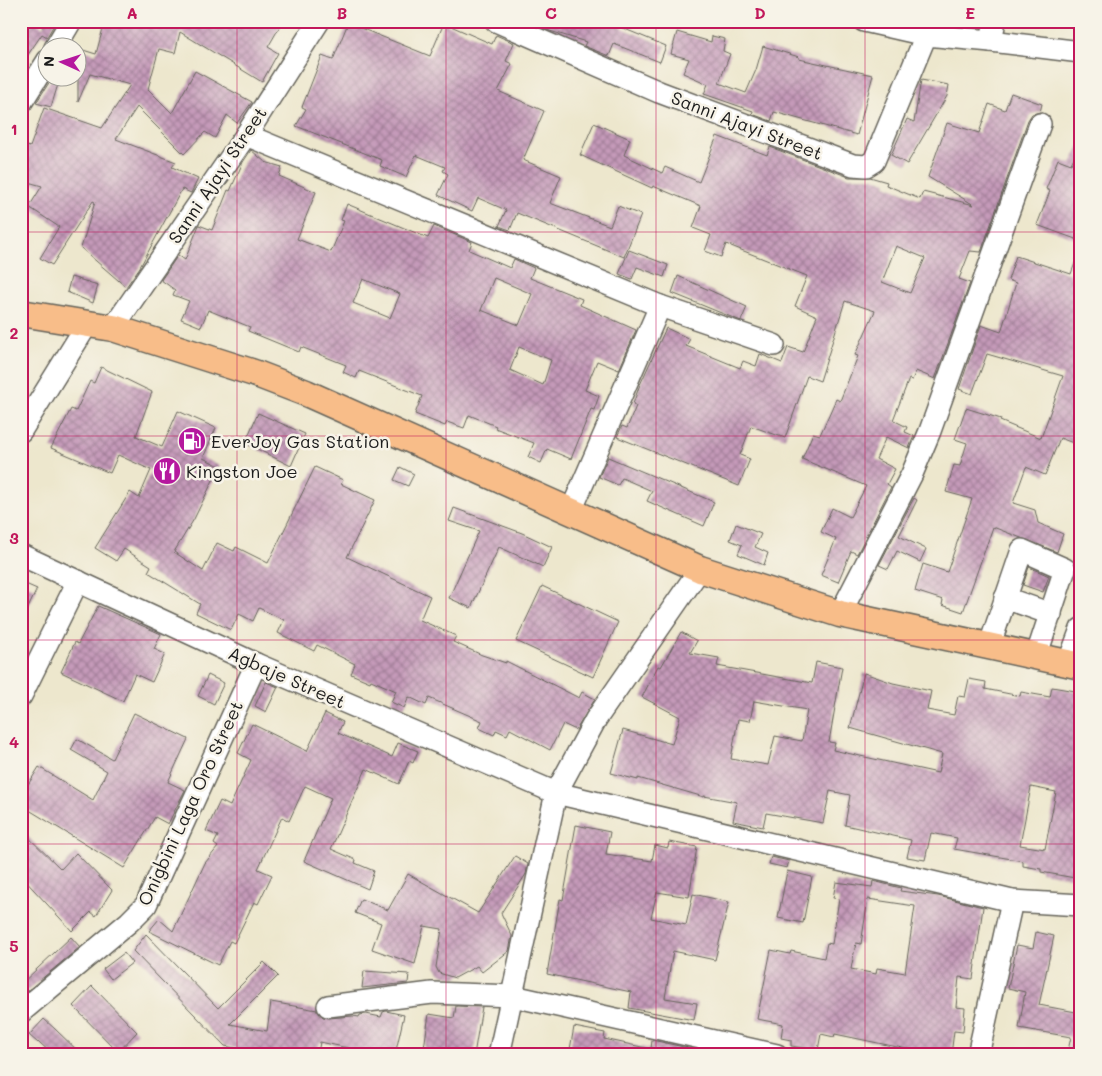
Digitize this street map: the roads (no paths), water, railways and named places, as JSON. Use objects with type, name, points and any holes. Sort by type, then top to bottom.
[{"type":"main road","points":[[21,314],[88,322],[113,328],[254,373],[306,393],[700,569],[840,614],[1074,665]]},
{"type":"street","points":[[61,38],[71,21]]},
{"type":"street","name":"Sanni Ajayi Street","points":[[113,328],[246,135],[319,21]]},
{"type":"street","name":"Sanni Ajayi Street","points":[[496,21],[660,92],[853,165],[866,166],[874,160],[926,35]]},
{"type":"street","points":[[864,21],[926,35],[993,31],[1081,52]]},
{"type":"street","points":[[21,103],[38,76]]},
{"type":"street","points":[[840,614],[912,474],[930,431],[1040,124]]},
{"type":"street","points":[[246,135],[660,306],[774,345]]},
{"type":"street","points":[[571,511],[660,306]]},
{"type":"street","points":[[21,431],[88,322]]},
{"type":"street","points":[[990,647],[1022,550],[1064,568],[1036,657]]},
{"type":"street","name":"Agbaje Street","points":[[21,555],[256,664],[556,793],[1012,901],[1081,904]]},
{"type":"street","points":[[498,1055],[513,996],[556,793],[596,719],[700,569]]},
{"type":"street","points":[[21,696],[78,581]]},
{"type":"street","points":[[1005,598],[1051,614]]},
{"type":"street","points":[[1074,665],[1081,629]]},
{"type":"street","name":"Onigbini Laga Oro Street","points":[[21,1012],[129,922],[146,905],[256,664]]},
{"type":"street","points":[[978,1055],[1012,901]]},
{"type":"street","points":[[328,1006],[432,992],[513,996],[777,1055]]},
{"type":"place","name":"EverJoy Gas Station","points":[[192,441]]},
{"type":"place","name":"Kingston Joe","points":[[167,471]]}]
